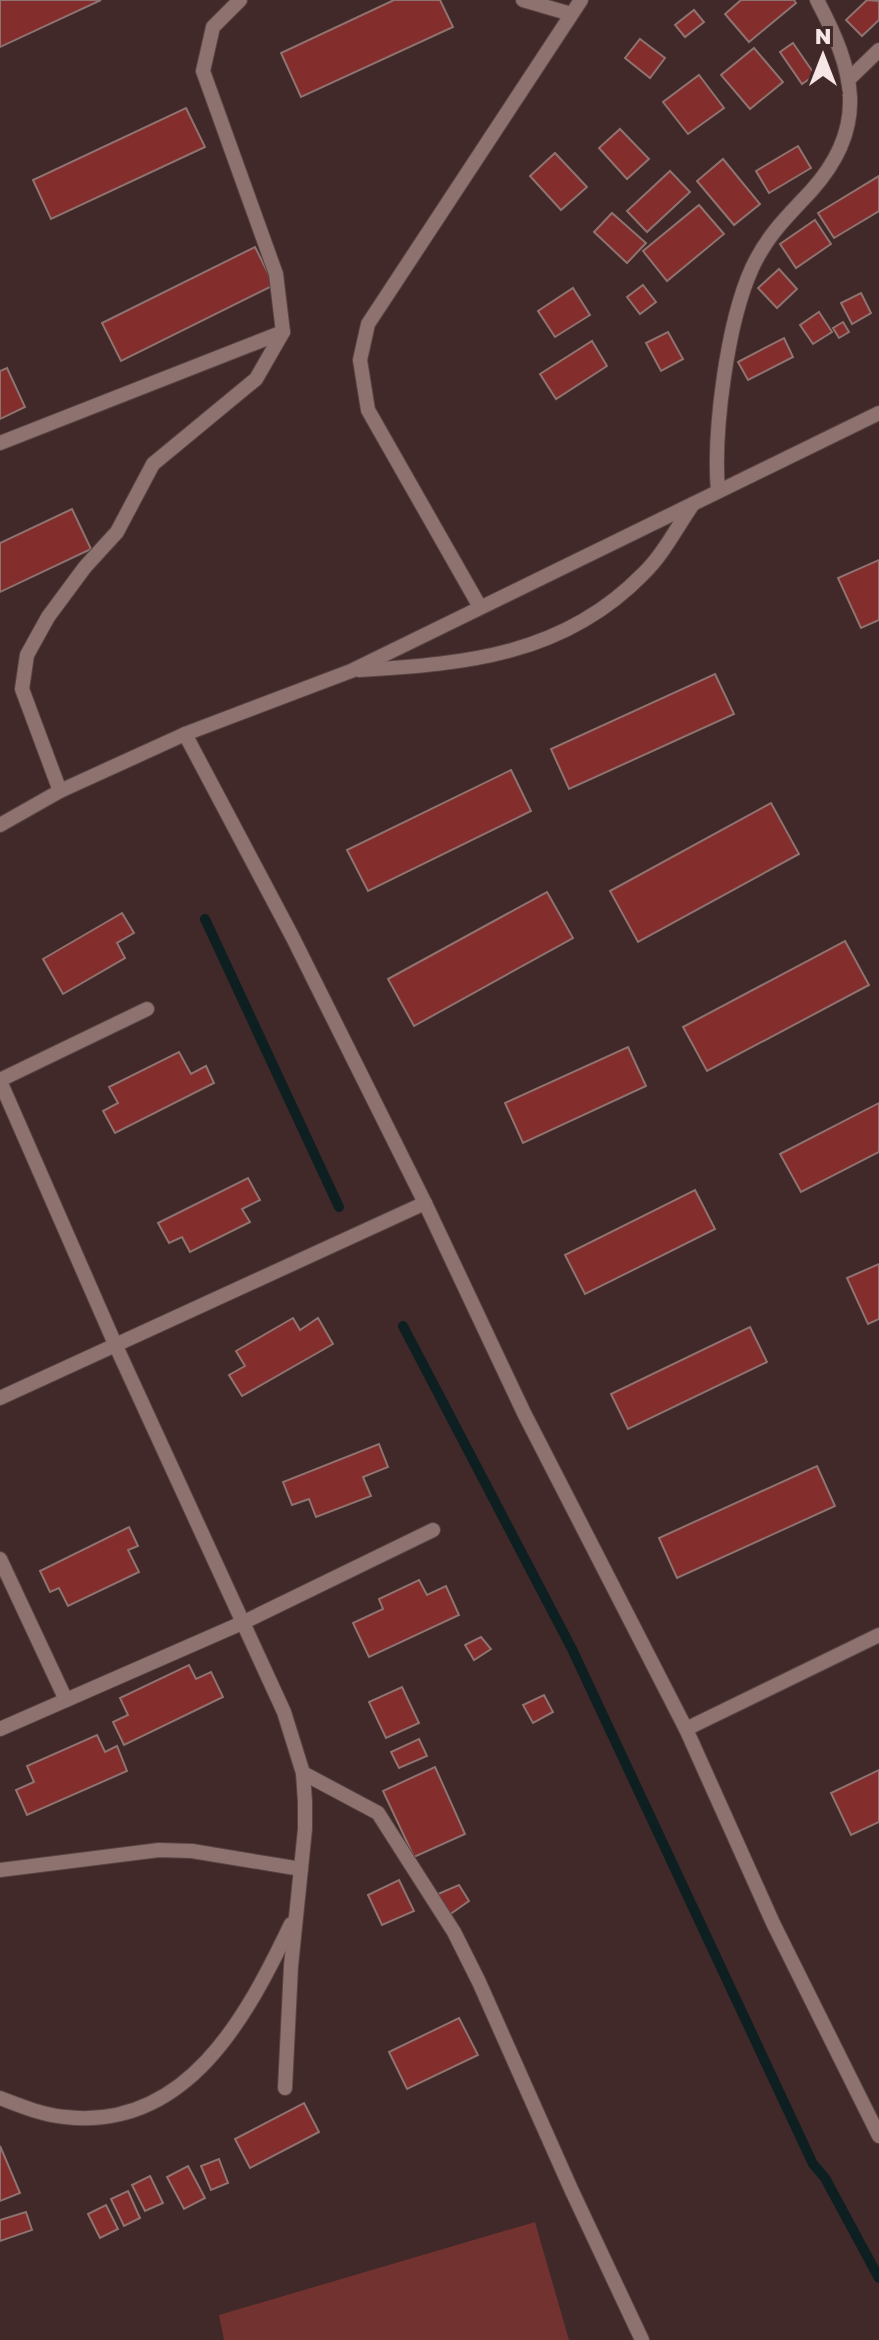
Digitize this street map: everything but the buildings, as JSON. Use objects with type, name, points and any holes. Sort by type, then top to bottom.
[{"type":"lane","points":[[60,791],[22,689],[27,655],[48,617],[85,567],[117,532],[153,464],[256,379],[283,332],[276,274],[203,71],[213,27],[240,0]]},
{"type":"lane","points":[[523,0],[531,5],[571,14]]},
{"type":"lane","points":[[480,607],[368,410],[360,360],[368,324],[581,0]]},
{"type":"lane","points":[[718,491],[716,461],[738,306],[768,239],[785,215],[836,159],[846,133],[851,103],[849,79],[837,38],[817,0]]},
{"type":"lane","points":[[849,79],[879,50]]},
{"type":"lane","points":[[0,443],[283,332]]},
{"type":"lane","points":[[0,825],[60,791],[185,734],[351,671],[879,413]]},
{"type":"lane","points":[[351,671],[428,666],[499,655],[555,636],[608,607],[646,572],[694,503]]},
{"type":"lane","points":[[185,734],[292,936],[425,1203],[524,1413],[686,1729],[773,1923],[877,2126]]},
{"type":"lane","points":[[147,1009],[0,1080],[115,1344],[284,1712],[303,1773],[305,1829],[291,1966],[285,2088]]},
{"type":"lane","points":[[0,1398],[425,1203]]},
{"type":"lane","points":[[0,1729],[242,1623],[433,1530]]},
{"type":"lane","points":[[0,1559],[66,1700]]},
{"type":"lane","points":[[686,1729],[879,1635]]},
{"type":"lane","points":[[303,1773],[378,1813],[454,1932],[642,2340]]},
{"type":"lane","points":[[0,1870],[159,1850],[192,1851],[301,1869]]},
{"type":"lane","points":[[0,2098],[34,2111],[66,2118],[110,2116],[149,2104],[186,2083],[216,2054],[253,2001],[297,1912]]},
{"type":"shaded area","points":[[535,2222],[569,2340],[224,2340],[219,2315]]},
{"type":"waterway","points":[[205,919],[339,1207]]},
{"type":"waterway","points":[[403,1326],[572,1649],[813,2164],[825,2178],[879,2278]]}]
